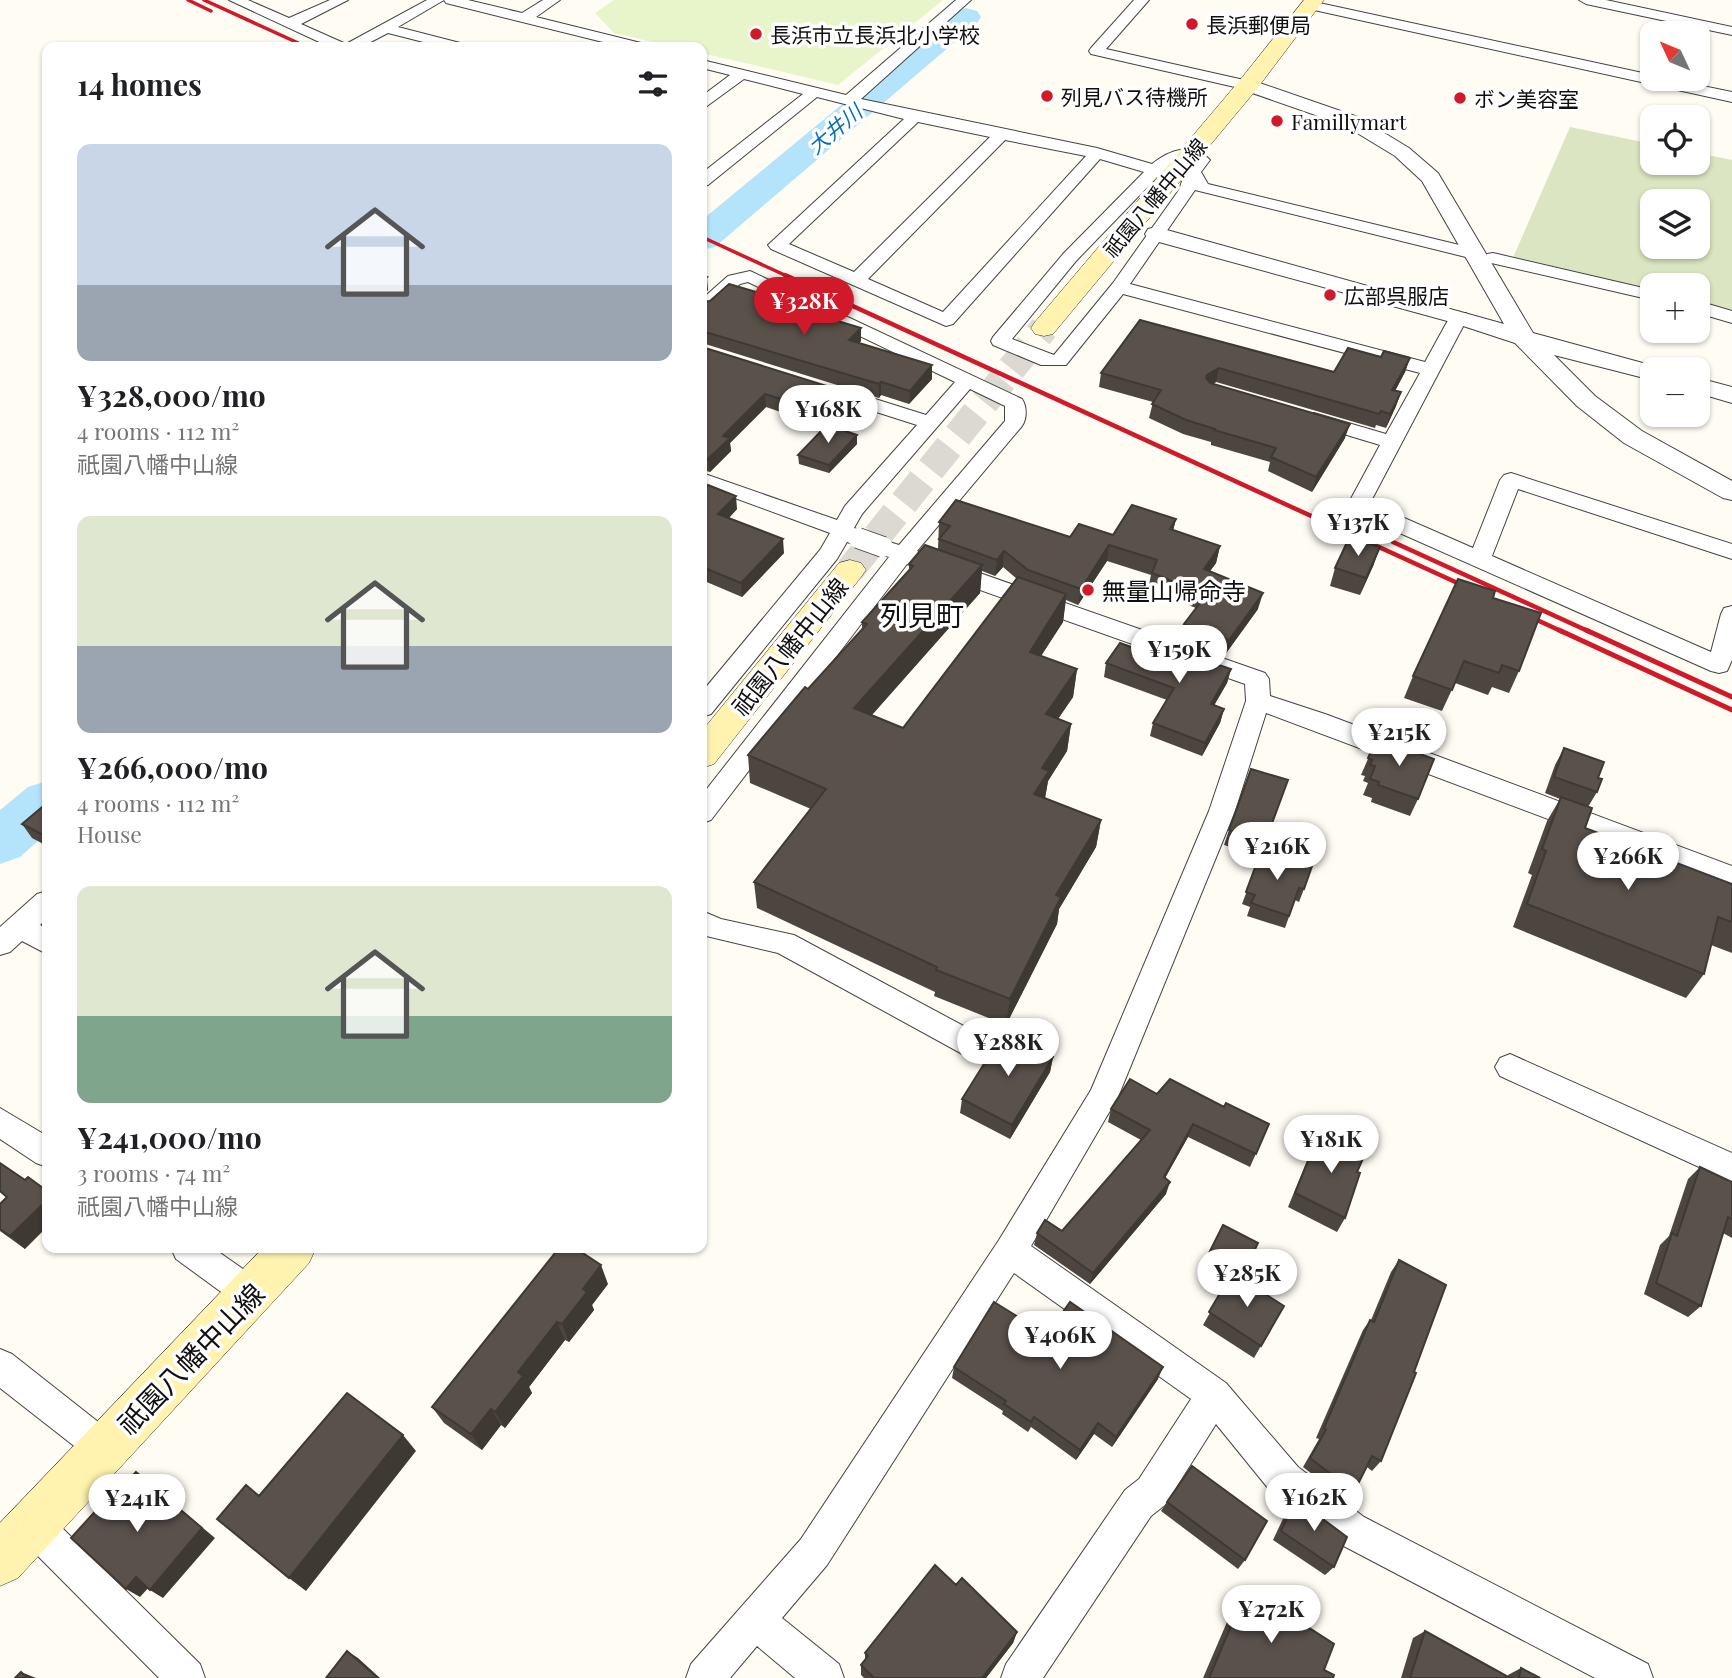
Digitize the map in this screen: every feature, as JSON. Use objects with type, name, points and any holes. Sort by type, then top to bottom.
[{"type":"main road","name":"祇園八幡中山線","points":[[1044,328],[1192,162],[1312,3]]},
{"type":"main road","name":"祇園八幡中山線","points":[[707,749],[850,570]]},
{"type":"main road","name":"祇園八幡中山線","points":[[0,1560],[288,1253]]},
{"type":"street","points":[[236,0],[330,42]]},
{"type":"street","points":[[289,24],[341,0]]},
{"type":"street","points":[[360,42],[437,0]]},
{"type":"street","points":[[451,0],[524,18],[602,42]]},
{"type":"street","points":[[524,18],[553,0]]},
{"type":"street","points":[[858,104],[964,0]]},
{"type":"street","points":[[1142,0],[1096,51],[1248,85],[1351,121],[1402,152],[1430,177],[1484,256],[1524,338],[1586,401],[1633,437],[1732,492]]},
{"type":"street","points":[[1586,0],[1679,15],[1732,31]]},
{"type":"street","points":[[1312,3],[1732,97]]},
{"type":"street","points":[[386,28],[440,42]]},
{"type":"street","points":[[707,65],[915,117],[1097,153],[1155,170]]},
{"type":"street","points":[[707,99],[740,75]]},
{"type":"street","points":[[707,177],[813,93]]},
{"type":"street","points":[[915,117],[777,245],[946,320],[1097,153]]},
{"type":"street","points":[[856,280],[1001,135]]},
{"type":"street","points":[[1192,162],[1187,190],[1119,287],[1059,360],[1048,361],[1000,341],[1070,257],[1173,155],[1192,162],[1202,187],[1640,292]]},
{"type":"street","points":[[1156,234],[1460,317],[1524,338],[1640,370]]},
{"type":"street","points":[[707,304],[734,279],[750,276],[1015,403],[1015,422],[893,551],[707,806]]},
{"type":"street","points":[[1119,287],[1432,370]]},
{"type":"street","points":[[1710,311],[1732,317]]},
{"type":"street","points":[[1460,317],[1358,506],[1725,668],[1732,614]]},
{"type":"street","points":[[707,702],[830,554],[850,535],[853,511],[967,380]]},
{"type":"street","points":[[808,384],[929,422]]},
{"type":"street","points":[[1710,389],[1732,395]]},
{"type":"street","points":[[1291,413],[1393,442]]},
{"type":"street","points":[[1479,560],[1510,480],[1732,552]]},
{"type":"street","points":[[705,1678],[814,1552],[1010,1251],[1103,1097],[1222,811],[1258,701],[1257,679],[893,551],[707,481]]},
{"type":"street","points":[[1258,701],[1316,720],[1732,877]]},
{"type":"street","points":[[10,935],[42,906]]},
{"type":"street","points":[[707,924],[716,929],[784,943],[976,1047]]},
{"type":"street","points":[[10,935],[42,942]]},
{"type":"street","points":[[1510,1067],[1732,1168]]},
{"type":"street","points":[[0,1122],[42,1150]]},
{"type":"street","points":[[1010,1251],[1214,1395],[1285,1480],[1351,1530],[1625,1676]]},
{"type":"street","points":[[194,1253],[251,1294]]},
{"type":"street","points":[[0,1366],[104,1448]]},
{"type":"street","points":[[1020,1678],[1138,1503],[1152,1492],[1214,1395]]},
{"type":"street","points":[[33,1525],[186,1678]]},
{"type":"street","points":[[755,1620],[825,1678]]},
{"type":"green space","name":"長浜市立長浜北小学校","points":[[614,0],[943,0],[838,85],[707,54],[707,42],[653,42],[614,33],[595,13]]},
{"type":"green space","points":[[1570,127],[1640,142],[1640,175],[1710,175],[1710,155],[1732,160],[1732,315],[1710,309],[1710,273],[1640,273],[1640,291],[1512,260]]},
{"type":"building","points":[[729,284],[790,302],[824,314],[821,316],[861,328],[849,340],[932,365],[910,391],[881,382],[879,384],[707,332],[707,301]]},
{"type":"building","points":[[1140,320],[1334,372],[1348,348],[1381,357],[1384,351],[1410,358],[1392,390],[1401,392],[1390,414],[1381,411],[1379,414],[1219,368],[1207,375],[1210,383],[1350,424],[1316,477],[1271,457],[1276,448],[1214,430],[1152,404],[1161,390],[1101,373]]},
{"type":"building","points":[[707,349],[865,398],[844,420],[765,394],[723,436],[730,438],[708,459]]},
{"type":"building","points":[[827,425],[857,435],[829,465],[798,455]]},
{"type":"building","points":[[707,486],[736,496],[718,514],[783,539],[741,583],[707,569]]},
{"type":"building","points":[[956,500],[1070,537],[1079,524],[1113,535],[1132,505],[1176,519],[1170,529],[1220,546],[1204,569],[1263,593],[1229,640],[1184,624],[1206,595],[1152,573],[1157,560],[1109,545],[1081,589],[1028,570],[1004,551],[997,560],[939,539],[950,526],[939,522]]},
{"type":"building","points":[[1349,538],[1380,547],[1366,578],[1335,568]]},
{"type":"building","points":[[925,545],[982,565],[854,708],[903,728],[1018,577],[1066,594],[1030,652],[1077,669],[1046,714],[1071,724],[1042,768],[1049,771],[1034,794],[1101,820],[1056,895],[1061,897],[1010,999],[936,970],[937,967],[754,882],[826,789],[748,755],[805,687],[808,689],[867,624],[862,622],[913,566],[909,564]]},
{"type":"building","points":[[1458,579],[1495,591],[1493,598],[1541,613],[1519,671],[1502,665],[1499,673],[1464,661],[1452,690],[1413,676]]},
{"type":"building","points":[[1153,639],[1231,669],[1211,704],[1224,709],[1205,743],[1153,723],[1174,688],[1106,663],[1120,643],[1145,652]]},
{"type":"building","points":[[1377,738],[1434,759],[1418,799],[1378,785],[1379,782],[1370,779],[1375,766],[1370,765],[1372,760],[1368,758]]},
{"type":"building","points":[[1564,748],[1604,762],[1598,778],[1602,779],[1597,792],[1554,777]]},
{"type":"building","points":[[1251,769],[1288,780],[1265,842],[1229,830]]},
{"type":"building","points":[[1561,797],[1592,808],[1585,828],[1732,884],[1732,922],[1718,917],[1704,974],[1527,904],[1546,851],[1542,849]]},
{"type":"building","points":[[42,807],[42,834],[22,824]]},
{"type":"building","points":[[1262,849],[1312,866],[1304,889],[1299,888],[1289,916],[1251,903],[1255,895],[1246,892]]},
{"type":"building","points":[[1004,1032],[1053,1057],[1012,1125],[962,1099]]},
{"type":"building","points":[[1130,1079],[1157,1094],[1170,1079],[1224,1107],[1226,1103],[1269,1124],[1256,1154],[1193,1124],[1164,1177],[1170,1182],[1093,1273],[1037,1233],[1045,1220],[1062,1231],[1150,1130],[1111,1109]]},
{"type":"building","points":[[1320,1132],[1365,1154],[1357,1172],[1360,1173],[1345,1218],[1295,1193]]},
{"type":"building","points":[[0,1163],[25,1180],[28,1177],[42,1187],[42,1205],[10,1236],[0,1229],[0,1204],[7,1197],[0,1191]]},
{"type":"building","points":[[1700,1167],[1732,1182],[1732,1219],[1728,1217],[1701,1306],[1656,1283],[1672,1233],[1677,1236]]},
{"type":"building","points":[[1223,1225],[1258,1243],[1241,1279],[1205,1261]]},
{"type":"building","points":[[555,1253],[583,1253],[601,1265],[583,1289],[587,1292],[562,1324],[557,1322],[518,1372],[523,1376],[495,1412],[491,1409],[471,1434],[432,1407]]},
{"type":"building","points":[[1399,1260],[1446,1285],[1414,1372],[1416,1373],[1381,1461],[1372,1456],[1354,1492],[1310,1458],[1326,1430],[1324,1428],[1370,1320],[1374,1322]]},
{"type":"building","points":[[1232,1273],[1284,1306],[1261,1346],[1209,1312]]},
{"type":"building","points":[[994,1302],[1047,1335],[1070,1302],[1163,1367],[1116,1437],[1098,1423],[1080,1450],[1034,1417],[1031,1422],[1004,1404],[1006,1401],[954,1367]]},
{"type":"building","points":[[347,1393],[403,1435],[289,1578],[217,1519],[246,1485],[259,1496]]},
{"type":"building","points":[[1192,1466],[1267,1521],[1245,1560],[1167,1502]]},
{"type":"building","points":[[136,1472],[202,1528],[150,1590],[136,1577],[126,1589],[71,1538],[109,1496],[111,1499]]},
{"type":"building","points":[[1296,1499],[1347,1537],[1334,1567],[1281,1531]]},
{"type":"building","points":[[935,1565],[956,1585],[962,1578],[1017,1632],[982,1678],[874,1678],[861,1665],[868,1656],[865,1653]]},
{"type":"building","points":[[1247,1588],[1334,1644],[1324,1670],[1334,1675],[1333,1678],[1209,1678]]},
{"type":"building","points":[[1425,1631],[1510,1678],[1410,1678]]},
{"type":"building","points":[[347,1651],[378,1678],[326,1678]]},
{"type":"building","points":[[1521,1668],[1540,1678],[1519,1678]]},
{"type":"building","points":[[21,1672],[27,1678],[15,1678]]},
{"type":"waterway","name":"大井川","points":[[707,235],[966,17]]},
{"type":"waterway","name":"大井川","points":[[0,842],[42,806]]},
{"type":"tunnel","points":[[850,570],[1044,328]]},
{"type":"railway","points":[[188,0],[211,11]]},
{"type":"railway","points":[[204,0],[296,42]]},
{"type":"railway","points":[[707,239],[789,277]]},
{"type":"railway","points":[[785,275],[1475,591]]},
{"type":"railway","points":[[1393,542],[1590,632]]},
{"type":"railway","points":[[1522,613],[1563,632]]},
{"type":"railway","points":[[1559,630],[1732,710]]},
{"type":"railway","points":[[1586,630],[1732,697]]},
{"type":"place","name":"長浜郵便局","points":[[1192,24]]},
{"type":"place","name":"長浜市立長浜北小学校","points":[[756,34]]},
{"type":"place","name":"列見バス待機所","points":[[1047,96]]},
{"type":"place","name":"ボン美容室","points":[[1460,98]]},
{"type":"place","name":"Famillymart","points":[[1277,121]]},
{"type":"place","name":"広部呉服店","points":[[1330,295]]},
{"type":"place","name":"無量山帰命寺","points":[[1088,590]]},
{"type":"district","name":"列見町","points":[[922,614]]}]
